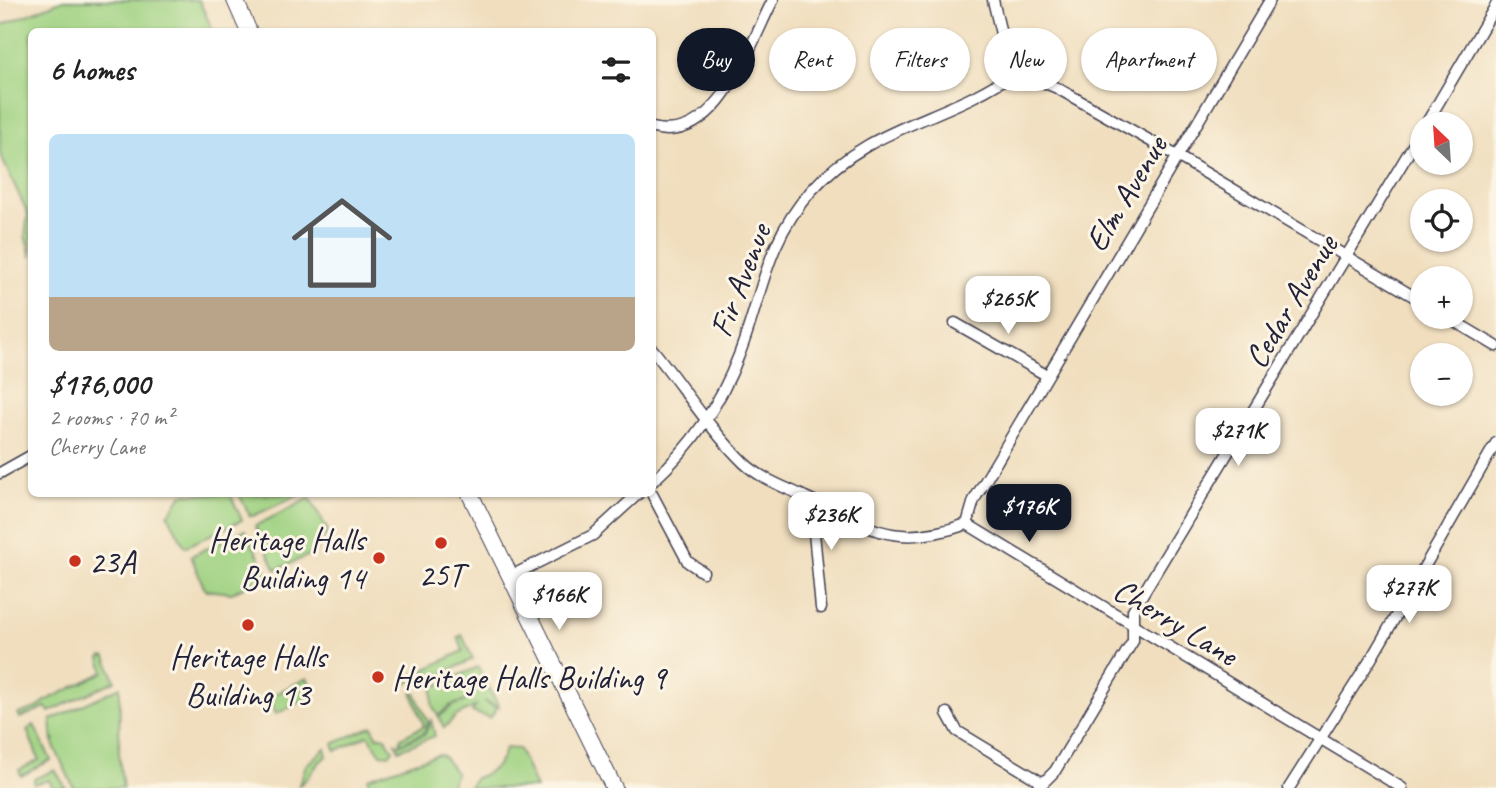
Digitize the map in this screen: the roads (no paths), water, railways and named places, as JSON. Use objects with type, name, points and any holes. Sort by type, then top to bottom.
[{"type":"main road","points":[[235,0],[247,28]]},
{"type":"main road","points":[[472,497],[614,788]]},
{"type":"street","points":[[656,128],[687,125],[717,107],[773,0]]},
{"type":"street","points":[[993,0],[1000,28]]},
{"type":"street","name":"Elm Avenue","points":[[967,524],[974,500],[1046,375],[1270,0]]},
{"type":"street","points":[[1433,112],[1496,5]]},
{"type":"street","name":"Fir Avenue","points":[[656,478],[676,460],[708,420],[740,354],[769,256],[782,231],[810,192],[834,168],[878,138],[984,89]]},
{"type":"street","points":[[1061,91],[1177,156],[1410,294]]},
{"type":"street","name":"Cedar Avenue","points":[[1041,786],[1055,771],[1133,641],[1133,610],[1410,151]]},
{"type":"street","points":[[955,324],[1046,375]]},
{"type":"street","points":[[1467,329],[1496,346]]},
{"type":"street","points":[[656,354],[747,466],[884,534],[933,536],[967,524]]},
{"type":"street","points":[[1289,788],[1371,659],[1496,443]]},
{"type":"street","points":[[0,473],[28,457]]},
{"type":"street","points":[[511,576],[593,535],[635,497]]},
{"type":"street","points":[[654,497],[688,562],[703,572]]},
{"type":"street","points":[[811,499],[821,608]]},
{"type":"street","name":"Cherry Lane","points":[[967,524],[1402,788]]},
{"type":"street","points":[[947,713],[957,731],[1041,786]]},
{"type":"place","name":"25T","points":[[441,543]]},
{"type":"place","name":"Heritage Halls Building 14","points":[[379,558]]},
{"type":"place","name":"23A","points":[[75,561]]},
{"type":"place","name":"Heritage Halls Building 13","points":[[248,625]]},
{"type":"place","name":"Heritage Halls Building 9","points":[[378,677]]}]
